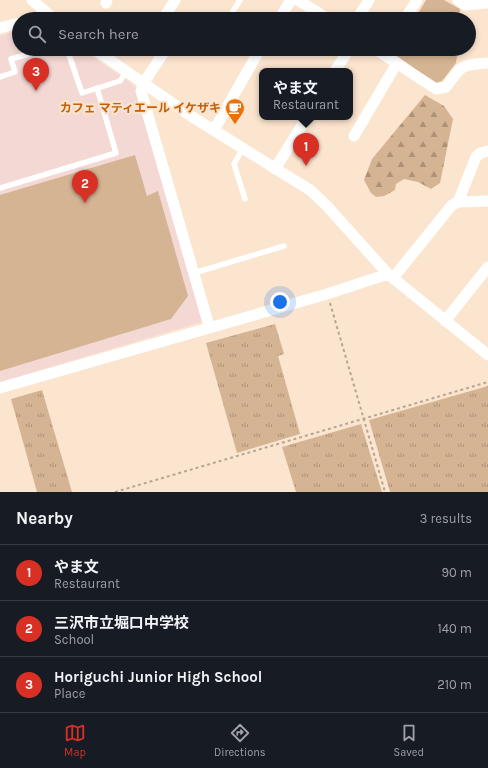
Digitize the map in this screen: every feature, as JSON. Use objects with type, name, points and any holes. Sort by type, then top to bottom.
[{"type":"street","points":[[32,0],[45,12]]},
{"type":"street","points":[[167,12],[175,0]]},
{"type":"street","points":[[283,12],[291,0]]},
{"type":"street","points":[[298,0],[317,12]]},
{"type":"street","points":[[361,12],[369,0]]},
{"type":"street","points":[[409,12],[417,0]]},
{"type":"street","points":[[458,0],[465,5],[488,3]]},
{"type":"street","points":[[0,28],[12,25]]},
{"type":"street","points":[[104,56],[190,116],[310,190],[326,205],[391,276],[488,355]]},
{"type":"street","points":[[161,56],[143,84],[141,92],[210,326]]},
{"type":"street","points":[[214,130],[256,56]]},
{"type":"street","points":[[337,68],[345,56]]},
{"type":"street","points":[[388,56],[436,89],[446,87],[459,68],[466,64],[488,63]]},
{"type":"street","points":[[354,136],[396,63]]},
{"type":"street","points":[[275,169],[305,120]]},
{"type":"street","points":[[458,202],[476,157],[480,153],[488,151]]},
{"type":"street","points":[[0,388],[210,326],[391,276],[452,205],[458,202],[488,201]]},
{"type":"street","points":[[445,321],[488,267]]},
{"type":"lane","points":[[232,12],[240,0]]},
{"type":"lane","points":[[0,77],[15,72],[11,59],[22,56]]},
{"type":"lane","points":[[69,56],[82,93],[120,81],[126,72]]},
{"type":"lane","points":[[0,188],[116,152],[97,88]]},
{"type":"lane","points":[[243,148],[234,164],[245,199]]},
{"type":"lane","points":[[194,272],[284,246]]},
{"type":"path","points":[[327,294],[385,492]]},
{"type":"path","points":[[115,492],[488,382]]},
{"type":"shaded area","points":[[12,32],[12,56],[91,56],[127,80],[137,89],[203,316],[201,322],[0,382],[0,36]]},
{"type":"green space","points":[[426,0],[444,0],[460,9],[460,12],[419,12]]},
{"type":"green space","points":[[397,56],[457,56],[456,63],[442,81],[435,83]]},
{"type":"green space","points":[[425,95],[444,106],[453,119],[440,183],[431,189],[418,182],[404,179],[396,184],[395,190],[384,196],[376,197],[371,193],[364,180],[372,159]]},
{"type":"green space","points":[[135,155],[147,196],[158,191],[188,296],[171,319],[0,371],[0,195]]},
{"type":"green space","points":[[275,324],[284,354],[278,356],[300,434],[237,453],[206,343]]},
{"type":"green space","points":[[488,386],[488,492],[390,492],[369,420]]},
{"type":"green space","points":[[42,390],[72,492],[37,492],[11,399]]},
{"type":"green space","points":[[361,424],[382,492],[296,492],[282,447]]},
{"type":"place","name":"Horiguchi Junior High School","points":[[36,91]]},
{"type":"place","name":"カフェ マティエール イケザキ","points":[[235,125]]},
{"type":"place","name":"やま文","points":[[306,166]]},
{"type":"place","name":"三沢市立堀口中学校","points":[[85,203]]}]
